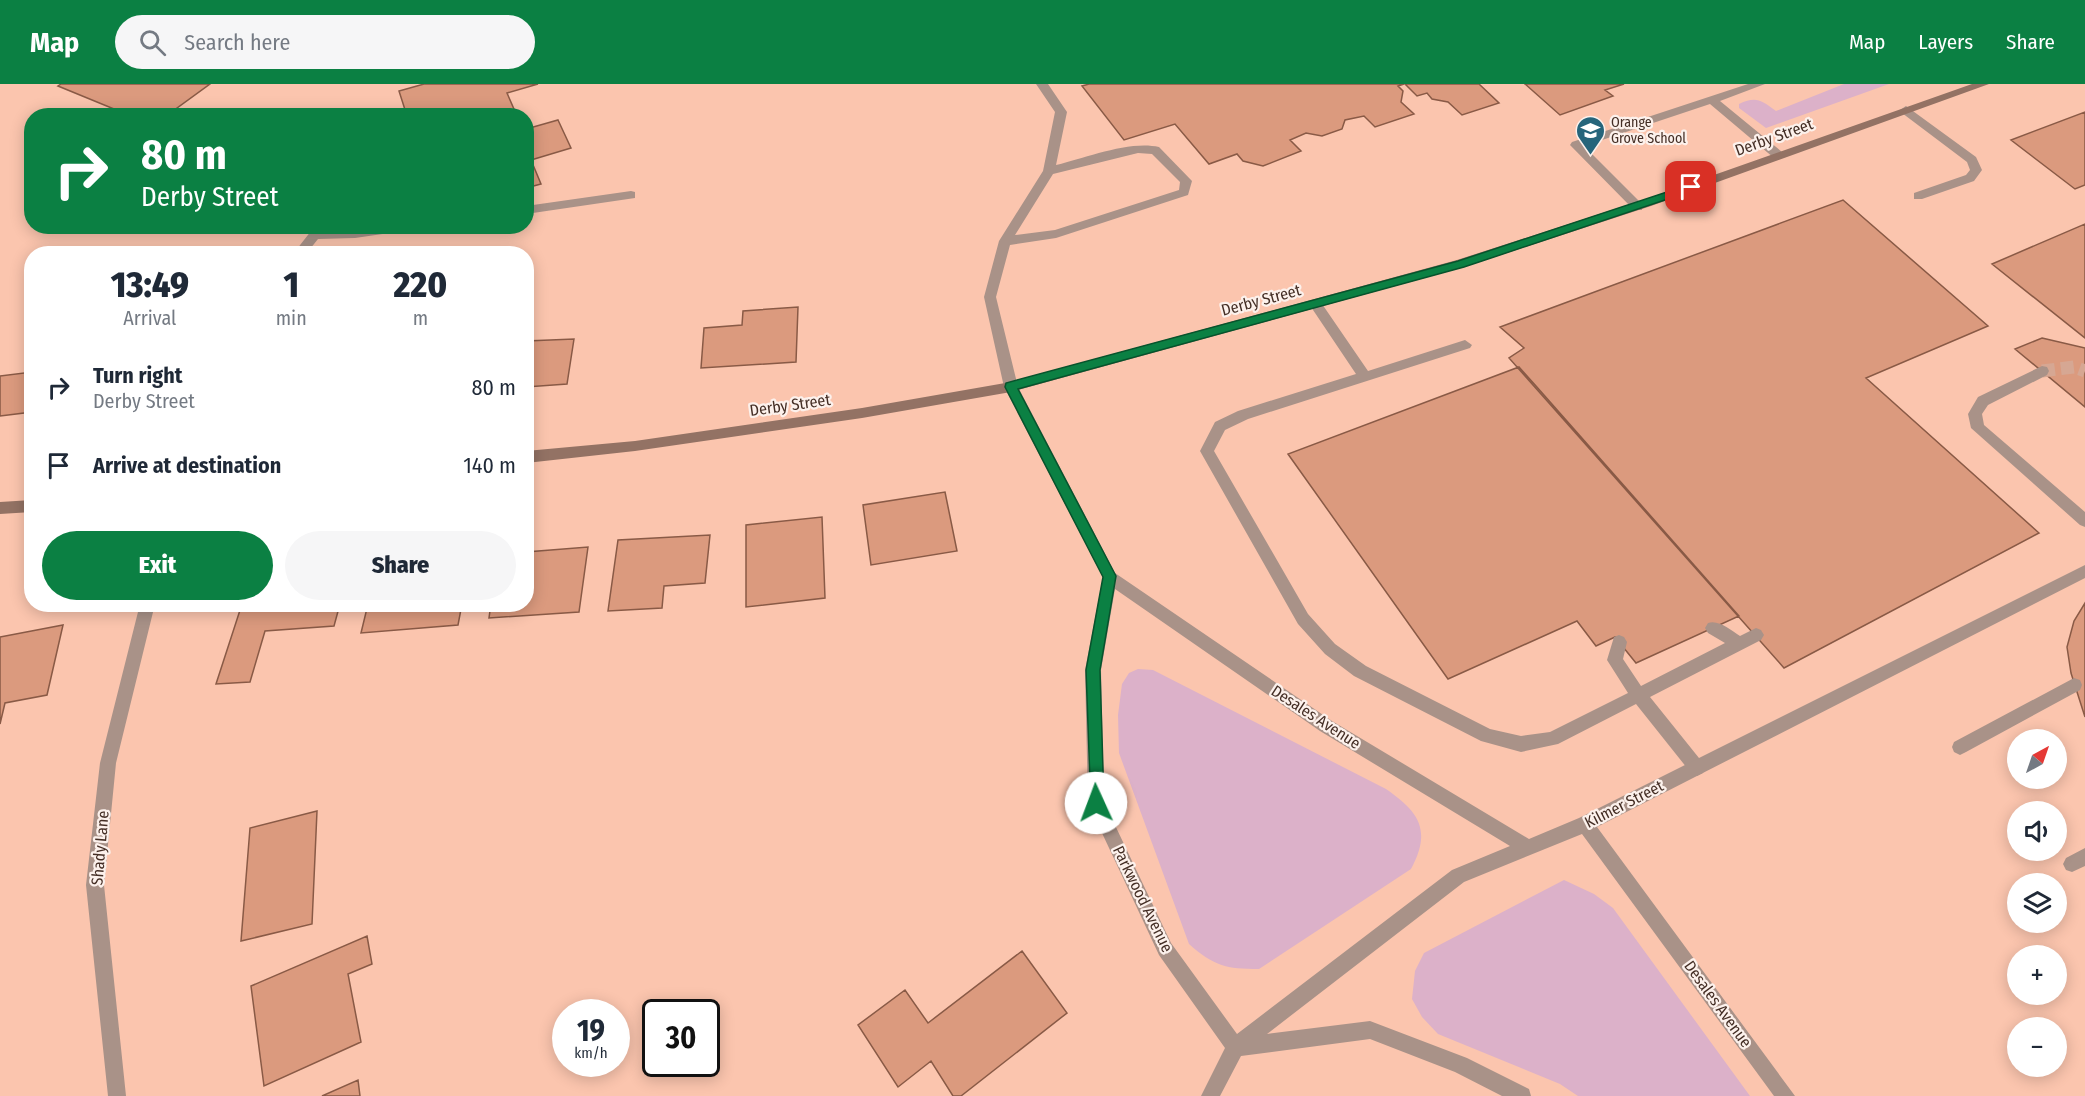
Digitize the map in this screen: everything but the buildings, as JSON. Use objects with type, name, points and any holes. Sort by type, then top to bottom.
[{"type":"street","points":[[1042,84],[1061,112],[1048,171],[1005,241],[990,297],[1011,387],[1110,576]]},
{"type":"street","points":[[1638,207],[1576,145],[1759,84]]},
{"type":"street","name":"Derby Street","points":[[534,456],[635,446],[862,413],[1011,387],[1460,264],[1638,207],[1778,155],[1983,84]]},
{"type":"street","points":[[1712,100],[1778,155]]},
{"type":"street","points":[[1906,110],[1972,160],[1976,170],[1970,178],[1918,196]]},
{"type":"street","points":[[1005,241],[1056,234],[1184,192],[1186,181],[1155,150],[1138,149],[1048,171]]},
{"type":"street","points":[[534,209],[632,195]]},
{"type":"street","points":[[305,246],[313,235],[355,234]]},
{"type":"street","points":[[1315,304],[1365,377]]},
{"type":"street","points":[[1465,345],[1243,415],[1220,426],[1208,451],[1304,619],[1330,649],[1359,671],[1487,736],[1521,744],[1552,739],[1756,635]]},
{"type":"street","points":[[2042,371],[1983,401],[1975,414],[1978,428],[2085,521]]},
{"type":"street","points":[[0,508],[24,506]]},
{"type":"street","name":"Kilmer Street","points":[[1210,1096],[1235,1047],[1458,876],[1585,824],[2085,571]]},
{"type":"street","name":"Desales Avenue","points":[[1110,576],[1326,726],[1529,848]]},
{"type":"street","name":"Parkwood Avenue","points":[[1110,576],[1093,670],[1096,803],[1165,949],[1235,1047]]},
{"type":"street","name":"Shady Lane","points":[[117,1096],[95,885],[108,763],[146,612]]},
{"type":"street","points":[[1713,628],[1739,643]]},
{"type":"street","points":[[1619,642],[1615,660],[1638,695],[1697,768]]},
{"type":"street","points":[[1960,747],[2074,685]]},
{"type":"street","name":"Desales Avenue","points":[[1585,824],[1786,1096]]},
{"type":"street","points":[[1235,1047],[1370,1030],[1460,1065],[1522,1096]]},
{"type":"shaded area","points":[[1844,84],[1889,84],[1766,128],[1739,108],[1739,104],[1754,100],[1776,111]]},
{"type":"shaded area","points":[[1138,669],[1153,670],[1386,789],[1397,797],[1414,814],[1421,833],[1421,843],[1411,869],[1259,969],[1229,967],[1206,957],[1189,944],[1119,753],[1118,715],[1122,684],[1129,673]]},
{"type":"shaded area","points":[[1564,880],[1594,894],[1613,908],[1750,1096],[1578,1096],[1560,1084],[1438,1034],[1422,1017],[1412,999],[1415,971],[1424,953]]},
{"type":"tunnel","points":[[2042,371],[2074,367],[2085,371]]},
{"type":"place","name":"Orange Grove School","points":[[1590,156]]},
{"type":"route","points":[[1096,803],[1093,670],[1110,576],[1011,387],[1460,264],[1638,207],[1691,187]]}]
